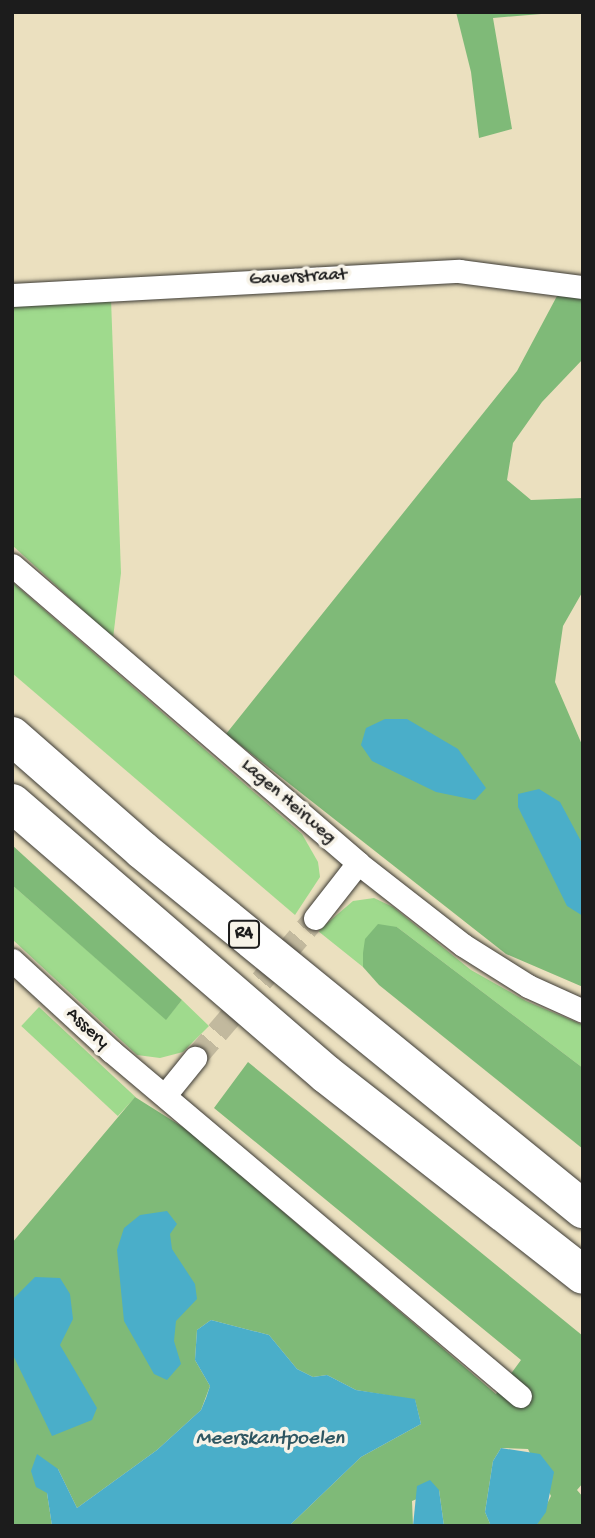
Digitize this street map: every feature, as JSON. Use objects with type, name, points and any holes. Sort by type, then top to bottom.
[{"type":"highway","name":"R4","points":[[12,736],[142,850],[480,1128],[583,1209]]},
{"type":"highway","points":[[12,803],[326,1074],[550,1253],[583,1275]]},
{"type":"highway","points":[[480,1128],[583,1185]]},
{"type":"highway","points":[[550,1253],[583,1297]]},
{"type":"street","name":"Gaverstraat","points":[[12,295],[460,271],[583,286]]},
{"type":"street","name":"Lagen Heirweg","points":[[12,565],[358,863],[463,945],[528,986],[583,1011]]},
{"type":"street","points":[[315,918],[358,863]]},
{"type":"street","name":"Assery","points":[[12,960],[165,1095],[520,1396]]},
{"type":"street","points":[[165,1095],[195,1058]]},
{"type":"green space","points":[[456,12],[565,12],[493,18],[512,129],[479,138],[471,72]]},
{"type":"green space","points":[[557,296],[583,298],[583,359],[542,402],[513,443],[507,480],[531,500],[583,498],[583,591],[563,626],[555,682],[583,747],[583,987],[506,954],[226,734],[517,371]]},
{"type":"green space","points":[[111,299],[121,573],[113,638],[12,545],[12,302]]},
{"type":"green space","points":[[12,582],[302,834],[318,862],[320,877],[295,915],[12,673]]},
{"type":"green space","points":[[12,845],[182,1000],[166,1020],[12,885]]},
{"type":"green space","points":[[12,885],[166,1019],[182,1000],[209,1026],[183,1052],[160,1058],[137,1055],[12,939]]},
{"type":"green space","points":[[374,898],[393,907],[471,970],[526,1001],[583,1025],[583,1068],[397,927],[363,953],[363,967],[318,931],[353,901]]},
{"type":"green space","points":[[378,924],[397,927],[583,1068],[583,1149],[379,985],[363,967],[365,939]]},
{"type":"green space","points":[[39,1007],[136,1097],[118,1116],[21,1026]]},
{"type":"green space","points":[[248,1062],[583,1336],[583,1483],[577,1490],[583,1497],[583,1526],[536,1526],[551,1496],[528,1449],[501,1448],[493,1461],[485,1512],[491,1526],[444,1526],[439,1490],[412,1501],[413,1526],[289,1526],[361,1457],[421,1424],[415,1400],[356,1390],[327,1375],[313,1377],[297,1369],[269,1335],[211,1320],[197,1330],[195,1360],[210,1386],[201,1410],[157,1450],[77,1508],[58,1469],[47,1493],[52,1526],[12,1526],[12,1243],[135,1097],[189,1131],[496,1394],[521,1360],[214,1108]]},
{"type":"water","points":[[385,719],[407,719],[458,749],[486,788],[475,800],[436,792],[372,761],[361,745],[366,728]]},
{"type":"water","points":[[539,789],[560,802],[583,845],[583,916],[567,906],[518,807],[518,794]]},
{"type":"water","points":[[167,1211],[177,1224],[170,1234],[172,1249],[195,1284],[197,1299],[176,1321],[174,1341],[181,1364],[167,1380],[154,1374],[124,1321],[117,1250],[124,1228],[140,1215]]},
{"type":"water","points":[[35,1277],[60,1278],[70,1294],[73,1319],[60,1345],[97,1408],[92,1420],[52,1436],[12,1353],[12,1300]]},
{"type":"water","name":"Meerskantpoelen","points":[[211,1320],[269,1335],[297,1369],[313,1377],[327,1375],[356,1390],[415,1399],[421,1424],[361,1457],[289,1526],[52,1526],[47,1493],[36,1487],[31,1471],[37,1454],[58,1469],[77,1508],[157,1450],[201,1410],[206,1398],[210,1386],[195,1360],[197,1330]]},
{"type":"water","points":[[501,1448],[540,1454],[554,1472],[546,1512],[536,1526],[491,1526],[485,1512],[493,1461]]},
{"type":"water","points":[[430,1480],[439,1490],[444,1526],[413,1526],[417,1486]]},
{"type":"tunnel","points":[[195,1058],[315,918]]}]
